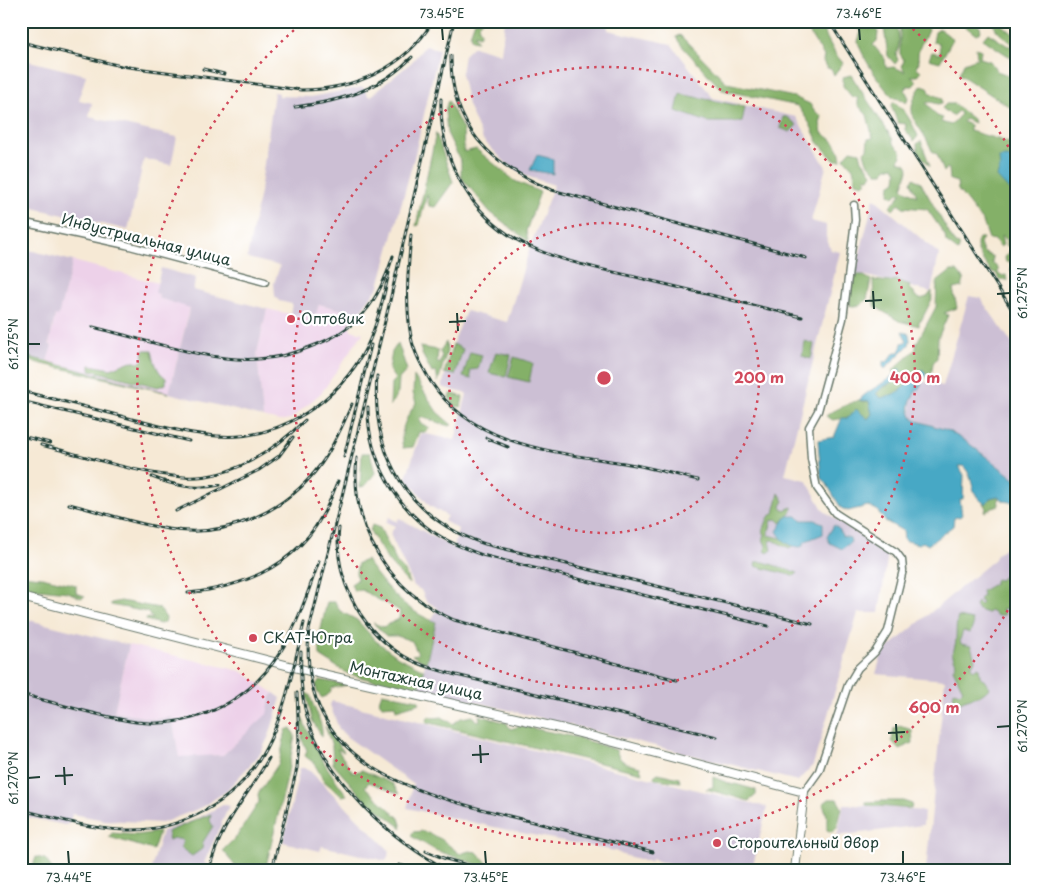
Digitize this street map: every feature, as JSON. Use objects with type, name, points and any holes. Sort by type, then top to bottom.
[{"type":"street","points":[[795,870],[804,792],[819,771],[848,685],[858,668],[875,652],[888,631],[903,570],[902,560],[896,552],[834,513],[825,502],[818,488],[811,459],[809,427],[818,410],[843,320],[855,220],[854,205]]},
{"type":"street","name":"Индустриальная улица","points":[[21,222],[126,245],[265,282]]},
{"type":"street","name":"Монтажная улица","points":[[21,597],[309,671],[564,729],[804,792]]},
{"type":"shaded area","points":[[505,21],[590,21],[609,26],[608,30],[671,44],[713,98],[796,117],[826,167],[811,221],[826,225],[826,237],[831,250],[840,252],[785,475],[806,480],[824,511],[888,553],[879,613],[858,613],[813,765],[798,781],[419,688],[436,622],[431,621],[438,608],[426,601],[421,590],[414,586],[390,534],[395,526],[386,522],[389,517],[397,522],[399,518],[454,548],[458,529],[444,521],[447,516],[430,506],[406,478],[421,433],[455,440],[467,394],[442,387],[453,344],[466,311],[507,322],[530,247],[554,185],[526,176],[505,162],[483,140],[468,105],[461,74],[464,55],[472,47],[501,54]]},
{"type":"shaded area","points":[[425,46],[439,49],[415,154],[379,286],[358,314],[319,304],[316,314],[290,314],[292,304],[279,301],[275,296],[274,283],[280,266],[247,258],[260,192],[274,92],[279,93],[279,96],[311,97],[363,87],[369,97],[411,63]]},
{"type":"shaded area","points":[[21,59],[86,75],[79,100],[92,103],[89,117],[177,137],[171,165],[144,159],[128,230],[21,205]]},
{"type":"shaded area","points":[[874,198],[939,254],[931,292],[855,273]]},
{"type":"shaded area","points":[[21,248],[73,261],[58,316],[55,315],[49,344],[52,346],[47,361],[21,355]]},
{"type":"shaded area","points":[[73,261],[158,283],[156,293],[159,294],[158,298],[190,307],[169,393],[47,361],[52,345],[49,345],[55,315],[58,315]]},
{"type":"shaded area","points":[[161,268],[196,278],[193,290],[267,309],[257,353],[263,417],[169,393],[190,308],[158,298],[159,294],[155,293]]},
{"type":"shaded area","points":[[969,296],[980,298],[1016,349],[1016,480],[947,430],[914,420],[911,415],[910,400],[918,387],[925,382],[943,386]]},
{"type":"shaded area","name":"Оптовик","points":[[319,304],[358,314],[348,324],[351,330],[363,333],[322,392],[291,419],[279,421],[263,417],[257,353],[267,309],[290,314],[316,314]]},
{"type":"shaded area","points":[[1016,539],[1016,870],[926,870],[945,680],[876,674],[882,653],[995,559],[997,554]]},
{"type":"shaded area","points":[[21,618],[129,645],[114,712],[155,719],[172,717],[179,757],[223,755],[267,714],[270,699],[274,693],[281,698],[269,736],[260,754],[225,792],[200,808],[162,823],[105,820],[72,814],[70,823],[65,825],[21,816]]},
{"type":"shaded area","name":"СКАТ-Югра","points":[[129,645],[241,671],[274,693],[270,699],[268,714],[223,755],[179,758],[172,717],[155,719],[114,712]]},
{"type":"shaded area","points":[[332,701],[767,807],[752,870],[687,870],[652,859],[650,862],[615,851],[407,808],[413,784],[347,737],[339,729],[330,705]]},
{"type":"shaded area","points":[[300,768],[307,768],[390,851],[386,861],[322,846],[320,851],[283,842]]},
{"type":"shaded area","points":[[225,804],[229,806],[204,863],[227,870],[151,870],[162,831],[194,820]]},
{"type":"shaded area","points":[[844,804],[924,811],[923,825],[837,836]]},
{"type":"green space","points":[[475,21],[483,21],[478,26],[481,33],[479,36],[474,34],[477,41],[472,40],[470,35]]},
{"type":"green space","points":[[807,21],[818,21],[836,55],[843,63],[834,75],[832,70],[826,67],[823,61],[824,56],[808,31],[811,27]]},
{"type":"green space","points":[[850,21],[868,21],[878,32],[877,41],[873,45],[885,59],[886,68],[894,67],[905,72],[902,66],[904,60],[900,54],[900,21],[923,21],[928,30],[918,53],[919,62],[916,67],[921,71],[918,76],[911,76],[917,81],[913,86],[907,86],[905,90],[909,98],[906,103],[892,96],[877,78],[860,47],[858,41],[861,32],[850,26]]},
{"type":"green space","points":[[883,21],[894,21],[897,29],[899,42],[896,55],[898,60],[895,64],[888,56]]},
{"type":"green space","points":[[954,21],[973,21],[980,27],[981,31],[976,35],[960,22]]},
{"type":"green space","points":[[997,21],[1016,36],[1016,61],[983,39],[988,33],[1008,46],[1014,46],[997,31],[994,25]]},
{"type":"green space","points":[[940,29],[953,39],[940,62],[929,59],[932,52],[940,54],[939,43],[933,42],[935,32]]},
{"type":"green space","points":[[680,35],[727,83],[794,97],[810,104],[814,111],[822,116],[820,123],[822,133],[836,144],[841,160],[834,160],[818,142],[810,124],[798,106],[722,90],[681,45],[676,37]]},
{"type":"green space","points":[[976,48],[981,50],[980,58],[990,61],[997,71],[1005,74],[1016,83],[1016,111],[959,74],[964,63],[977,58]]},
{"type":"green space","points":[[851,75],[892,138],[893,143],[902,152],[899,161],[907,164],[909,168],[902,188],[917,196],[911,182],[914,178],[921,183],[955,244],[960,245],[958,251],[946,242],[945,235],[927,209],[903,207],[900,203],[893,210],[890,207],[902,193],[898,193],[894,197],[889,194],[890,185],[896,181],[897,172],[894,166],[886,168],[884,173],[877,173],[867,162],[864,152],[867,149],[868,139],[873,138],[867,115],[858,105],[858,98],[852,97],[843,86],[843,77]]},
{"type":"green space","points":[[922,85],[928,87],[930,93],[942,98],[942,103],[926,103],[937,116],[943,118],[941,122],[951,125],[961,114],[958,111],[952,116],[942,108],[946,104],[954,104],[973,119],[974,123],[965,119],[963,122],[970,125],[970,131],[1011,143],[1012,149],[1009,153],[1016,156],[1016,160],[1006,157],[997,177],[1011,191],[1016,192],[1016,272],[1011,271],[1011,263],[1006,262],[1005,258],[1011,248],[1006,245],[1006,239],[1001,236],[1003,245],[1000,247],[995,240],[989,239],[983,222],[958,190],[957,182],[950,180],[949,169],[947,168],[944,172],[937,154],[932,151],[914,119],[912,105]]},
{"type":"green space","points":[[680,94],[745,107],[742,122],[708,122],[676,111]]},
{"type":"green space","points":[[448,100],[463,130],[464,152],[476,149],[515,181],[540,192],[526,231],[528,241],[490,212],[461,177],[461,162],[447,133],[445,111]]},
{"type":"green space","points":[[894,102],[905,113],[913,126],[918,136],[914,141],[905,130],[906,124],[898,123],[891,106]]},
{"type":"green space","points":[[783,117],[787,117],[797,125],[790,132],[780,128]]},
{"type":"green space","points":[[436,133],[453,182],[435,207],[429,206],[427,194],[419,225],[416,226]]},
{"type":"green space","points":[[921,141],[930,166],[918,152],[917,144]]},
{"type":"green space","points":[[851,150],[860,152],[862,160],[872,173],[869,178],[864,178],[867,181],[864,184],[856,182],[853,168],[844,158]]},
{"type":"green space","points":[[979,238],[983,238],[980,244],[983,252],[993,257],[992,263],[998,268],[998,273],[1001,276],[1006,275],[1007,281],[999,280],[996,273],[991,272],[983,260],[977,247]]},
{"type":"green space","points":[[951,271],[957,271],[964,280],[962,287],[953,289],[957,308],[944,313],[948,315],[938,338],[937,358],[933,363],[931,377],[922,369],[900,390],[881,398],[876,394],[880,389],[889,385],[898,369],[893,376],[894,369],[916,349],[916,344],[936,307],[937,282]]},
{"type":"green space","points":[[855,275],[862,275],[871,280],[867,299],[860,306],[850,306],[850,285]]},
{"type":"green space","points":[[873,280],[889,282],[896,280],[910,285],[909,288],[920,299],[927,297],[932,291],[932,299],[921,321],[919,321],[919,326],[899,321],[874,306]]},
{"type":"green space","points":[[805,341],[814,344],[811,359],[802,356]]},
{"type":"green space","points":[[446,342],[447,351],[438,382],[436,372],[432,373],[420,347],[438,350],[437,362],[440,364],[442,357],[440,351]]},
{"type":"green space","points":[[398,343],[407,370],[399,379],[398,393],[390,406],[391,383],[395,379],[389,370],[392,352]]},
{"type":"green space","points":[[453,344],[463,349],[455,375],[444,373]]},
{"type":"green space","points":[[144,350],[152,350],[156,366],[166,378],[166,384],[158,387],[90,370],[90,365],[111,369],[131,361],[139,363],[143,359]]},
{"type":"green space","points":[[470,352],[482,355],[478,369],[470,370],[471,379],[463,377]]},
{"type":"green space","points":[[496,352],[511,355],[506,377],[489,373]]},
{"type":"green space","points":[[21,355],[169,393],[21,359]]},
{"type":"green space","points":[[514,357],[533,363],[529,382],[508,377]]},
{"type":"green space","points":[[414,376],[437,412],[452,425],[449,426],[421,417],[419,419],[420,423],[430,428],[426,432],[419,432],[413,447],[403,448],[402,435],[404,424],[416,403],[413,393]]},
{"type":"green space","points":[[451,393],[463,397],[461,407],[455,406],[449,397]]},
{"type":"green space","points":[[859,400],[863,402],[869,401],[872,414],[868,419],[862,415],[833,420],[826,416],[841,407]]},
{"type":"green space","points":[[362,453],[370,453],[375,473],[365,486],[360,487]]},
{"type":"green space","points":[[779,493],[784,501],[781,506],[784,510],[792,507],[792,511],[781,523],[777,519],[772,520],[768,535],[781,538],[793,547],[789,548],[772,540],[770,541],[772,550],[768,553],[765,551],[766,546],[763,539],[765,535],[763,531],[768,518],[774,513]]},
{"type":"green space","points":[[998,496],[999,505],[985,512],[986,508],[983,503],[986,503],[990,498]]},
{"type":"green space","points":[[372,525],[380,528],[397,563],[405,571],[409,584],[388,561],[370,531]]},
{"type":"green space","points":[[366,560],[380,579],[405,605],[436,622],[426,663],[412,655],[418,654],[412,641],[397,636],[386,636],[373,623],[383,627],[399,619],[400,611],[362,590],[354,591],[351,584],[357,580],[358,563]]},
{"type":"green space","points":[[756,562],[764,562],[798,573],[794,576],[755,566]]},
{"type":"green space","points":[[21,575],[42,577],[76,585],[76,593],[85,596],[81,598],[68,592],[39,589],[36,594],[21,590]]},
{"type":"green space","points":[[1006,575],[1009,586],[1007,589],[1014,587],[1015,593],[1013,596],[1016,604],[1008,603],[1008,608],[1002,609],[1005,614],[1000,616],[990,611],[988,613],[978,610],[975,606],[977,602],[980,605],[982,603],[979,599],[983,596],[982,591],[994,584],[996,579],[999,580]]},
{"type":"green space","points":[[121,601],[159,608],[166,618],[165,622],[160,624],[146,620],[147,618],[153,619],[147,612],[111,605],[111,603]]},
{"type":"green space","points":[[327,602],[335,602],[340,611],[357,620],[376,641],[398,657],[424,670],[418,692],[348,674],[320,656],[319,638]]},
{"type":"green space","points":[[958,617],[972,620],[973,626],[970,633],[963,631],[960,640],[961,644],[971,646],[975,660],[971,667],[973,670],[979,667],[980,676],[990,687],[983,694],[960,702],[953,697],[954,691],[960,693],[963,690],[953,669],[956,663],[952,653]]},
{"type":"green space","points":[[320,680],[347,685],[332,688],[329,694],[322,698],[317,692],[316,684]]},
{"type":"green space","points":[[306,693],[310,695],[320,721],[322,737],[312,720]]},
{"type":"green space","points":[[382,693],[418,700],[420,703],[396,710],[395,705],[382,706],[379,701]]},
{"type":"green space","points":[[479,715],[507,723],[510,729],[521,726],[575,737],[616,750],[622,760],[628,764],[640,767],[642,773],[426,722],[429,716],[433,718],[442,717],[453,724],[461,718],[473,716],[475,720],[480,721]]},
{"type":"green space","points":[[302,717],[321,758],[347,795],[342,796],[324,781],[314,763],[305,756],[307,750],[302,740]]},
{"type":"green space","points":[[325,726],[344,752],[337,749],[353,773],[362,770],[393,784],[399,794],[369,782],[365,787],[399,818],[402,828],[363,798],[333,764],[332,746]]},
{"type":"green space","points":[[900,726],[912,730],[913,743],[899,749],[892,741],[894,728]]},
{"type":"green space","points":[[291,728],[295,736],[265,870],[238,870],[223,850],[237,836],[259,802],[258,794],[279,763],[286,730]]},
{"type":"green space","points":[[658,773],[679,778],[680,782],[655,779],[654,776]]},
{"type":"green space","points":[[713,777],[733,785],[756,790],[756,795],[749,801],[706,789],[713,787]]},
{"type":"green space","points":[[829,799],[837,799],[842,808],[837,828],[832,832],[827,830],[827,816],[823,804]]},
{"type":"green space","points":[[903,801],[912,804],[911,809],[866,805],[866,802]]},
{"type":"green space","points":[[211,814],[210,821],[213,826],[203,842],[202,849],[192,856],[181,848],[183,840],[173,838],[169,840],[167,832]]},
{"type":"green space","points":[[423,831],[441,839],[460,854],[469,851],[477,852],[489,865],[485,867],[435,850],[411,836],[413,832]]},
{"type":"green space","points":[[159,832],[153,850],[109,837],[112,833],[137,835]]},
{"type":"green space","points":[[36,857],[45,859],[53,870],[32,870]]},
{"type":"water","points":[[537,155],[553,159],[553,174],[530,170]]},
{"type":"water","points":[[1006,157],[1016,160],[1016,192],[1011,192],[997,177],[1000,168],[999,158]]},
{"type":"water","points":[[902,331],[909,334],[909,345],[885,369],[883,361],[887,362],[895,352],[900,352],[902,343],[907,341]]},
{"type":"water","points":[[899,368],[901,372],[898,376],[876,394],[881,398],[895,393],[922,369],[926,373],[910,406],[910,413],[914,420],[947,430],[967,442],[1016,480],[1016,503],[1004,501],[998,496],[990,498],[986,504],[980,500],[974,491],[967,471],[963,466],[959,466],[964,475],[963,499],[960,499],[962,516],[954,518],[953,526],[928,545],[923,542],[918,544],[904,540],[903,531],[885,521],[877,510],[868,506],[848,511],[841,508],[825,481],[821,478],[818,440],[834,437],[842,418],[848,418],[856,409],[868,419],[872,414],[869,401],[859,400],[890,378]]},
{"type":"water","points":[[787,516],[797,516],[801,520],[815,520],[823,523],[823,534],[806,541],[801,547],[790,545],[781,538],[777,531]]},
{"type":"water","points":[[834,525],[840,530],[842,536],[850,538],[851,542],[842,549],[830,543],[827,537]]},
{"type":"railway","points":[[21,42],[121,66],[301,90],[321,89],[359,81],[377,73],[408,52],[433,21]]},
{"type":"railway","points":[[454,21],[389,305],[309,630],[310,676],[322,712],[342,742],[369,765],[402,783],[439,797],[477,808],[653,852]]},
{"type":"railway","points":[[829,21],[1016,316]]},
{"type":"railway","points":[[451,56],[453,81],[458,103],[466,123],[478,140],[493,155],[530,180],[552,190],[806,258]]},
{"type":"railway","points":[[295,107],[344,98],[373,86],[399,69],[412,57]]},
{"type":"railway","points":[[203,69],[224,74]]},
{"type":"railway","points":[[441,99],[446,145],[453,167],[463,187],[492,222],[510,236],[559,258],[802,317]]},
{"type":"railway","points":[[411,235],[408,298],[412,343],[431,382],[448,403],[469,420],[492,433],[517,442],[570,455],[643,466],[698,480]]},
{"type":"railway","points":[[93,327],[198,354],[240,359],[272,358],[285,355],[327,340],[341,332],[364,313],[380,288],[393,256]]},
{"type":"railway","points":[[21,391],[163,427],[195,433],[217,436],[240,436],[263,432],[305,414],[341,384],[367,346],[380,310],[389,273]]},
{"type":"railway","points":[[344,457],[371,345]]},
{"type":"railway","points":[[377,376],[377,405],[381,432],[388,457],[400,480],[415,501],[435,518],[458,533],[485,544],[812,624]]},
{"type":"railway","points":[[21,401],[189,441]]},
{"type":"railway","points":[[69,504],[156,527],[190,531],[212,530],[253,518],[291,496],[307,481],[330,450],[352,404]]},
{"type":"railway","points":[[368,407],[373,445],[379,464],[388,482],[412,514],[448,541],[482,555],[768,626]]},
{"type":"railway","points":[[41,445],[149,472],[184,477],[201,477],[218,474],[250,461],[279,442],[305,420]]},
{"type":"railway","points":[[21,436],[50,443]]},
{"type":"railway","points":[[176,511],[259,470],[279,456],[293,437]]},
{"type":"railway","points":[[486,438],[508,447]]},
{"type":"railway","points":[[357,458],[356,484],[360,509],[367,533],[378,555],[393,575],[411,593],[431,608],[454,620],[677,680]]},
{"type":"railway","points":[[152,477],[185,486],[220,485]]},
{"type":"railway","points":[[188,593],[228,586],[265,571],[282,561],[297,549],[310,534],[329,503],[338,481]]},
{"type":"railway","points":[[339,528],[340,564],[352,599],[372,629],[385,642],[405,657],[425,666],[452,674],[717,737]]},
{"type":"railway","points":[[21,694],[92,713],[136,722],[172,722],[190,719],[207,713],[231,701],[251,687],[281,652],[302,609],[319,561]]},
{"type":"railway","points":[[21,810],[91,826],[119,830],[152,829],[189,818],[206,810],[230,794],[248,775],[263,753],[275,729],[284,703],[304,623]]},
{"type":"railway","points":[[301,652],[302,686],[308,720],[317,743],[330,766],[346,787],[384,826],[405,843],[448,870]]},
{"type":"railway","points":[[272,870],[297,768],[299,740],[297,693]]},
{"type":"railway","points":[[209,870],[214,853],[227,824],[269,758]]},
{"type":"railway","points":[[426,851],[485,870]]},
{"type":"railway","points":[[399,865],[418,870]]},
{"type":"place","name":"Оптовик","points":[[291,319]]},
{"type":"place","name":"СКАТ-Югра","points":[[253,638]]},
{"type":"place","name":"Стороительный двор","points":[[717,843]]}]
